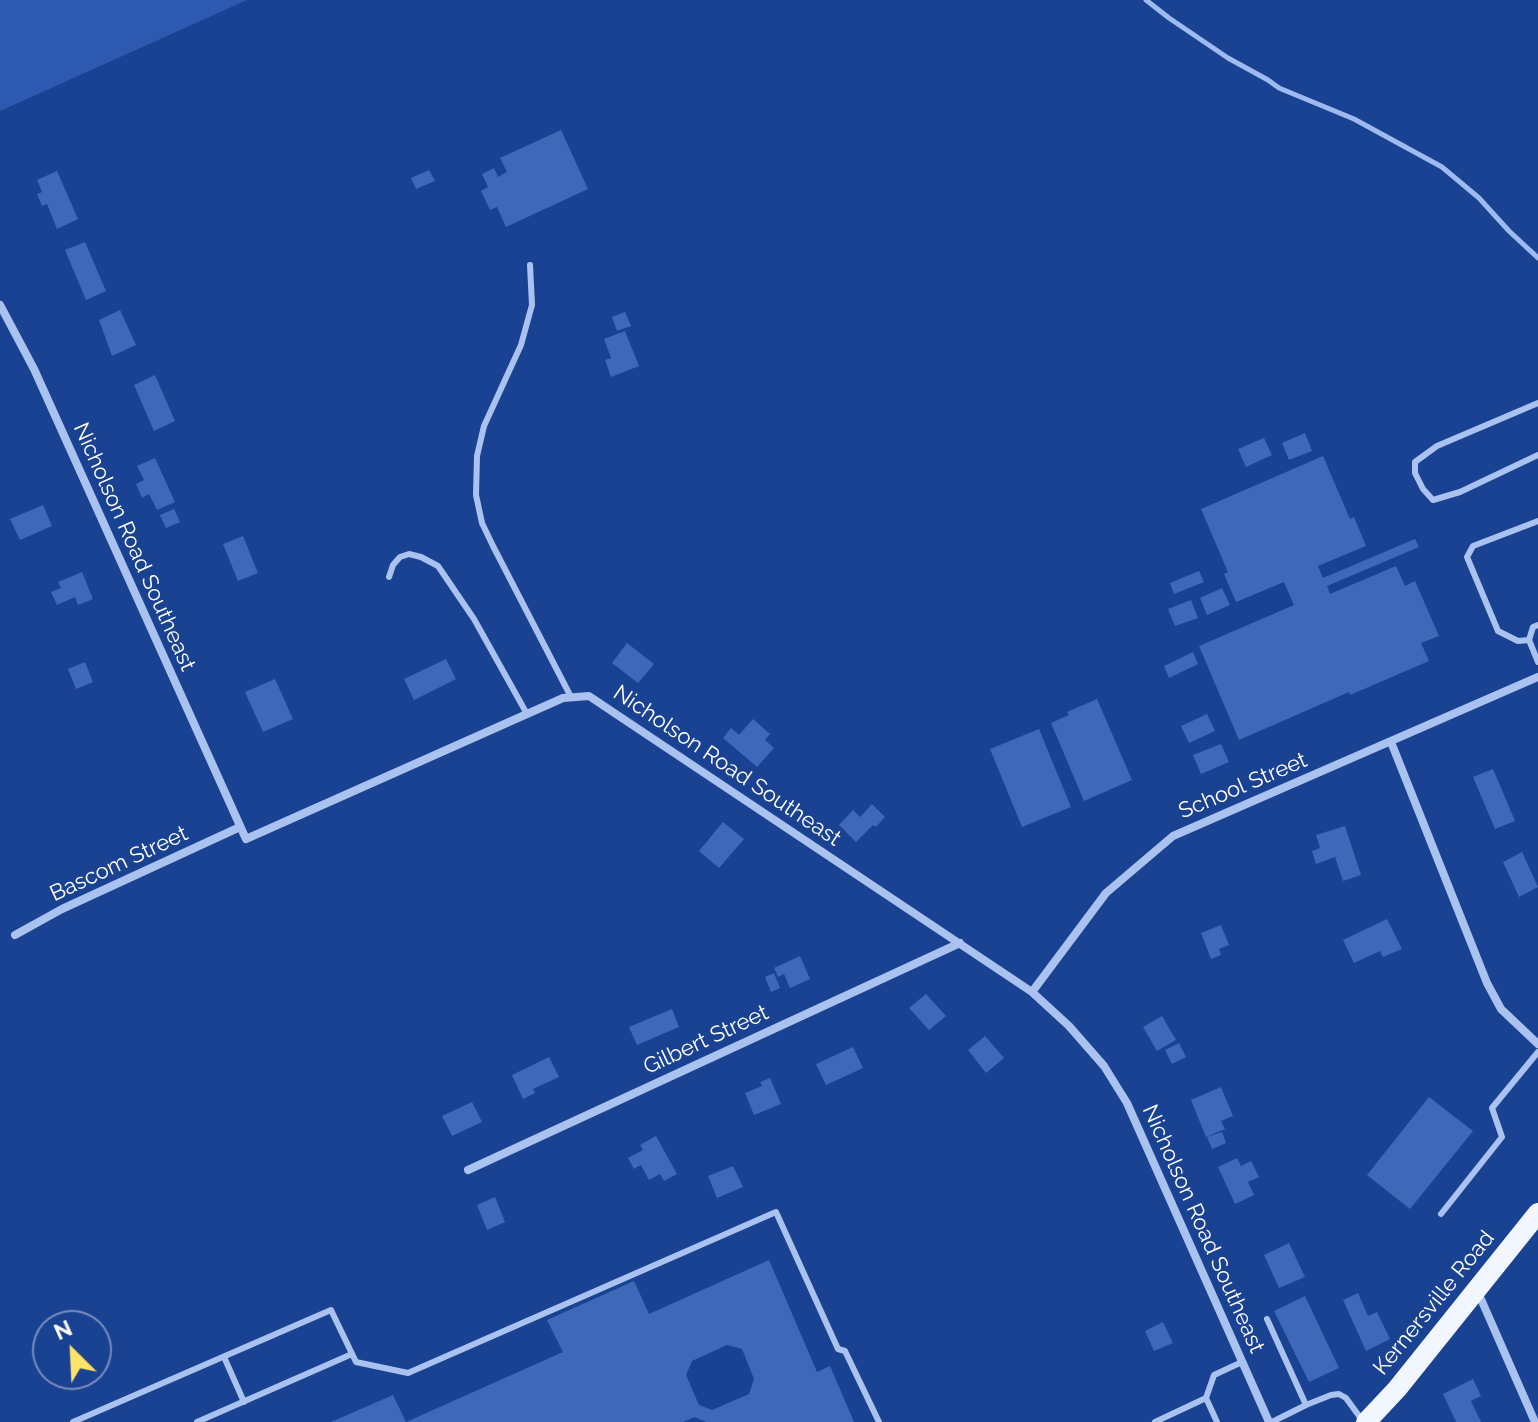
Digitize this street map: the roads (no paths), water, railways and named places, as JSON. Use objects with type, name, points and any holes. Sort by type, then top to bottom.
[{"type":"main road","name":"Kernersville Road","points":[[1365,1422],[1397,1389],[1476,1289],[1535,1222]]},
{"type":"street","name":"Nicholson Road Southeast","points":[[0,305],[34,369],[240,827]]},
{"type":"street","name":"School Street","points":[[1032,992],[1106,893],[1173,836],[1538,677]]},
{"type":"street","name":"Nicholson Road Southeast","points":[[571,697],[589,696],[1032,992],[1069,1026],[1104,1066],[1127,1103],[1270,1422]]},
{"type":"street","points":[[240,827],[246,839],[571,697]]},
{"type":"street","points":[[1391,742],[1487,983],[1501,1009],[1538,1044]]},
{"type":"street","name":"Bascom Street","points":[[15,935],[62,909],[240,827]]},
{"type":"street","name":"Gilbert Street","points":[[468,1170],[960,943]]},
{"type":"street","points":[[1476,1289],[1535,1422]]},
{"type":"lane","points":[[530,265],[532,305],[521,345],[484,426],[477,456],[476,495],[482,523],[571,697]]},
{"type":"lane","points":[[1538,403],[1437,446],[1415,462],[1415,473],[1433,500],[1460,492],[1538,455]]},
{"type":"lane","points":[[1529,640],[1518,641],[1498,631],[1467,557],[1473,546],[1538,521]]},
{"type":"lane","points":[[389,577],[393,565],[400,557],[409,554],[438,566],[474,619],[527,714]]},
{"type":"lane","points":[[1538,625],[1533,627],[1529,640],[1538,662]]},
{"type":"lane","points":[[1441,1214],[1502,1137],[1492,1108],[1538,1052]]},
{"type":"lane","points":[[73,1422],[331,1310],[356,1362],[408,1373],[776,1212],[838,1349],[845,1351],[879,1422]]},
{"type":"lane","points":[[1267,1319],[1306,1405]]},
{"type":"lane","points":[[197,1422],[352,1354]]},
{"type":"lane","points":[[224,1357],[244,1402]]},
{"type":"lane","points":[[1217,1422],[1206,1398],[1214,1375],[1242,1362]]},
{"type":"lane","points":[[1270,1422],[1339,1394],[1346,1398],[1365,1422]]},
{"type":"lane","points":[[1155,1422],[1206,1398]]},
{"type":"lane","points":[[1528,1406],[1538,1402]]},
{"type":"waterway","points":[[1146,0],[1228,58],[1279,88],[1354,119],[1442,167],[1479,198],[1538,258]]}]
